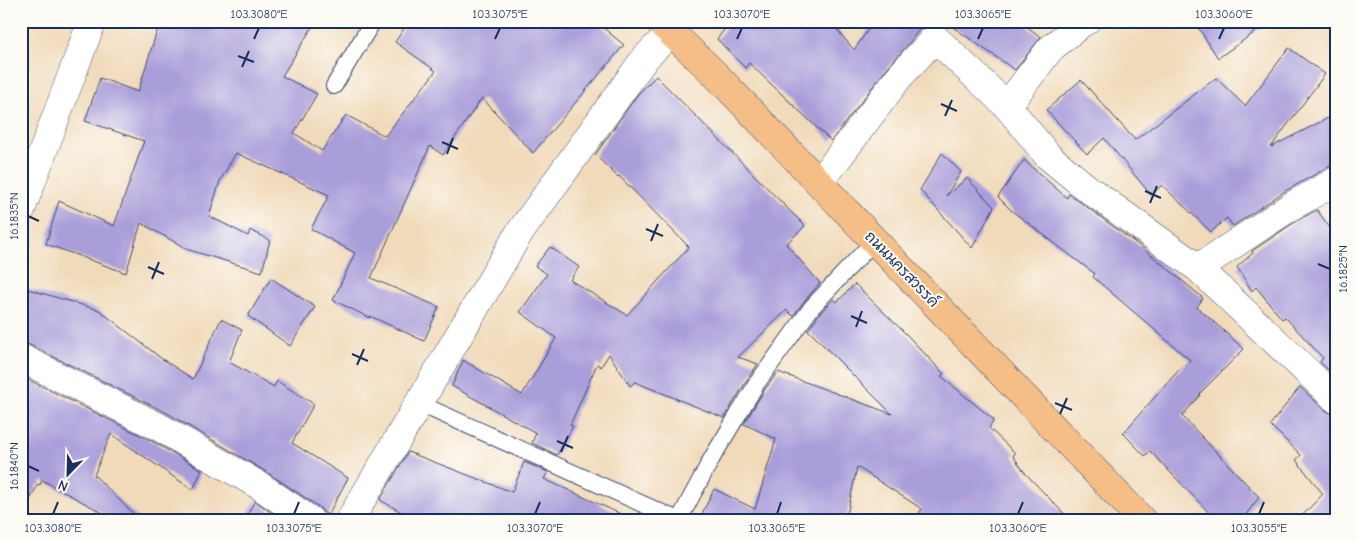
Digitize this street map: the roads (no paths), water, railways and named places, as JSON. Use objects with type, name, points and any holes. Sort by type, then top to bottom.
[{"type":"main road","name":"ถนนนครสวรรค์","points":[[669,25],[1142,520]]},
{"type":"street","points":[[21,210],[92,21]]},
{"type":"street","points":[[1007,106],[1050,49],[1086,21]]},
{"type":"street","points":[[350,520],[518,235],[669,25]]},
{"type":"street","points":[[819,183],[899,77],[936,38],[1007,106],[1048,156],[1088,189],[1198,268],[1334,395]]},
{"type":"street","points":[[1198,268],[1290,208],[1336,181]]},
{"type":"street","points":[[21,358],[159,427],[260,486],[310,520]]},
{"type":"lane","points":[[334,86],[373,21]]},
{"type":"lane","points":[[418,404],[679,520],[712,458],[757,383],[812,307],[874,241]]}]
